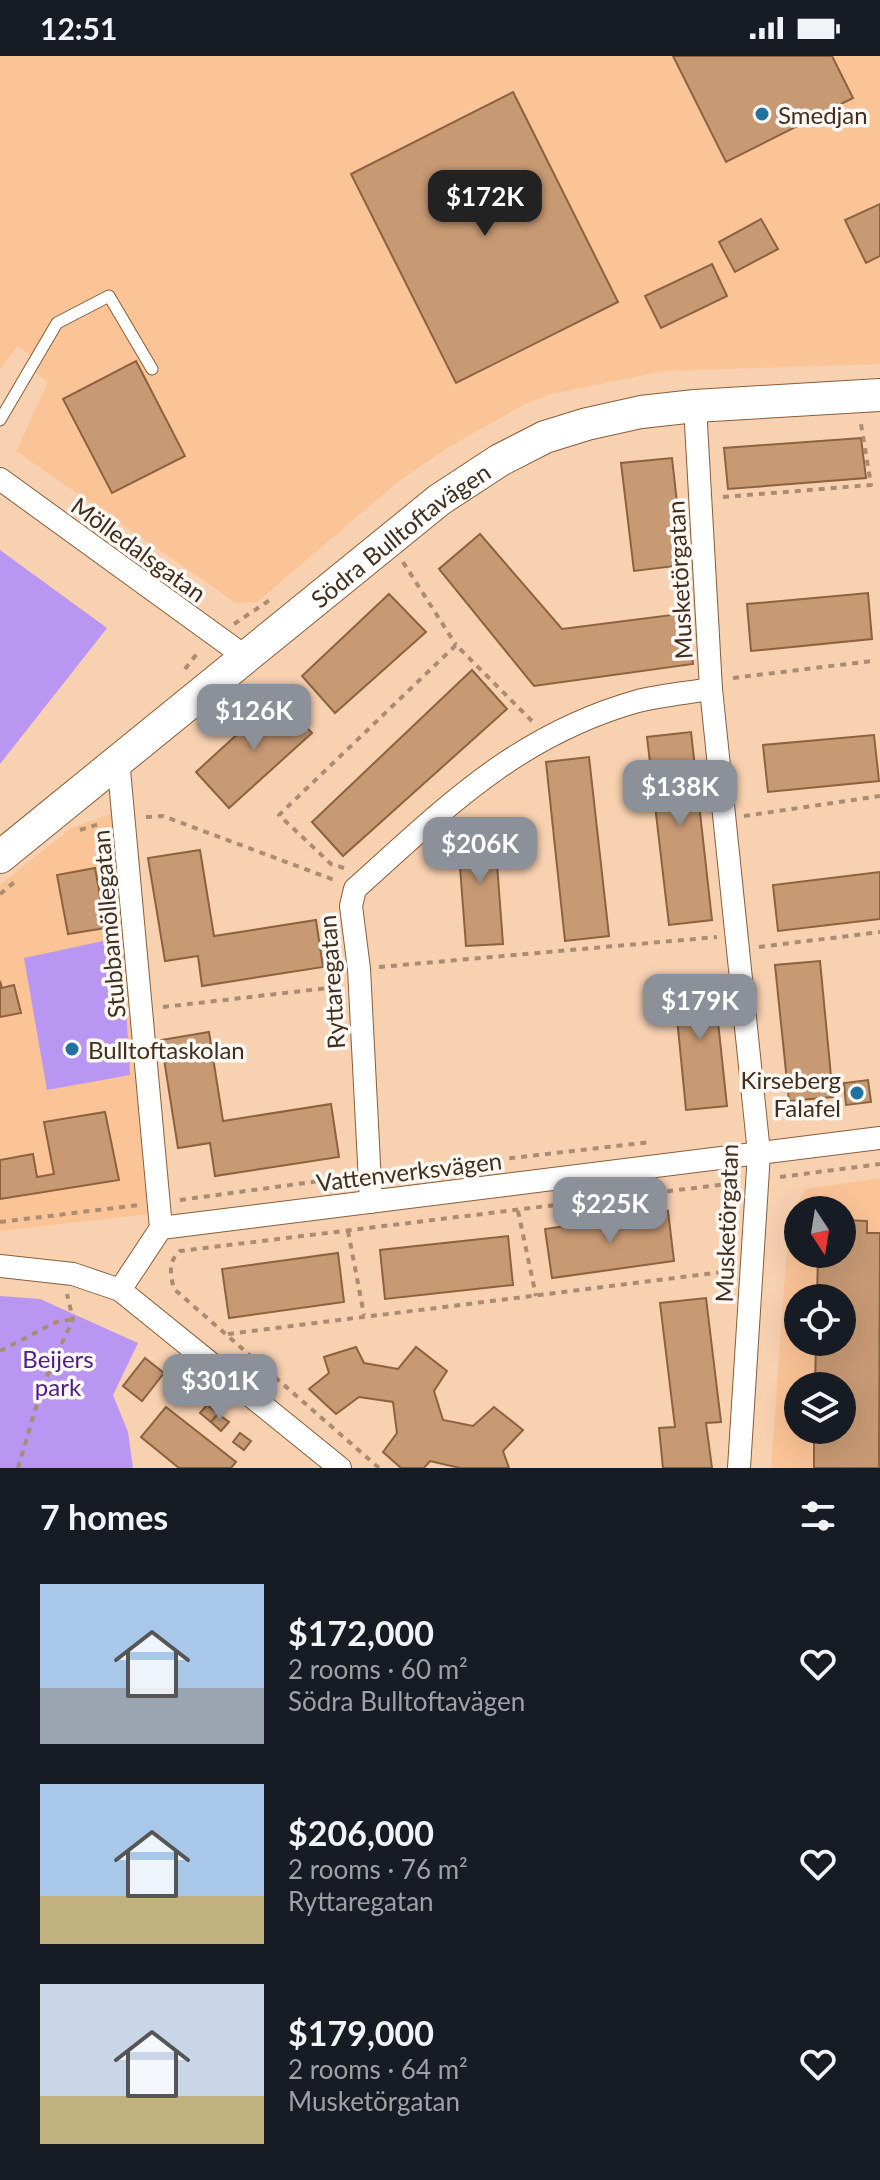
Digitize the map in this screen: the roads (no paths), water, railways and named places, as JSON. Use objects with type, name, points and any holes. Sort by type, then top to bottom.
[{"type":"street","name":"Södra Bulltoftavägen","points":[[12,866],[118,759],[247,658],[439,500],[500,460],[545,437],[641,412],[880,395]]},
{"type":"street","name":"Musketörgatan","points":[[695,406],[711,685],[740,942],[759,1153],[739,1468]]},
{"type":"street","name":"Mölledalsgatan","points":[[0,479],[247,658]]},
{"type":"street","name":"Ryttaregatan","points":[[371,1202],[359,977],[351,906],[363,882],[477,780],[548,737],[640,701],[711,685]]},
{"type":"street","name":"Stubbamöllegatan","points":[[118,759],[161,1228]]},
{"type":"street","name":"Vattenverksvägen","points":[[161,1228],[880,1138]]},
{"type":"street","points":[[120,1290],[161,1228]]},
{"type":"street","points":[[0,1266],[58,1271],[120,1290],[340,1468]]},
{"type":"lane","points":[[0,420],[57,323],[109,296],[152,369]]},
{"type":"place","name":"Smedjan","points":[[762,114]]},
{"type":"place","name":"Bulltoftaskolan","points":[[72,1049]]},
{"type":"place","name":"Kirseberg Falafel","points":[[857,1093]]},
{"type":"park label","name":"Beijers park","points":[[58,1372]]}]
